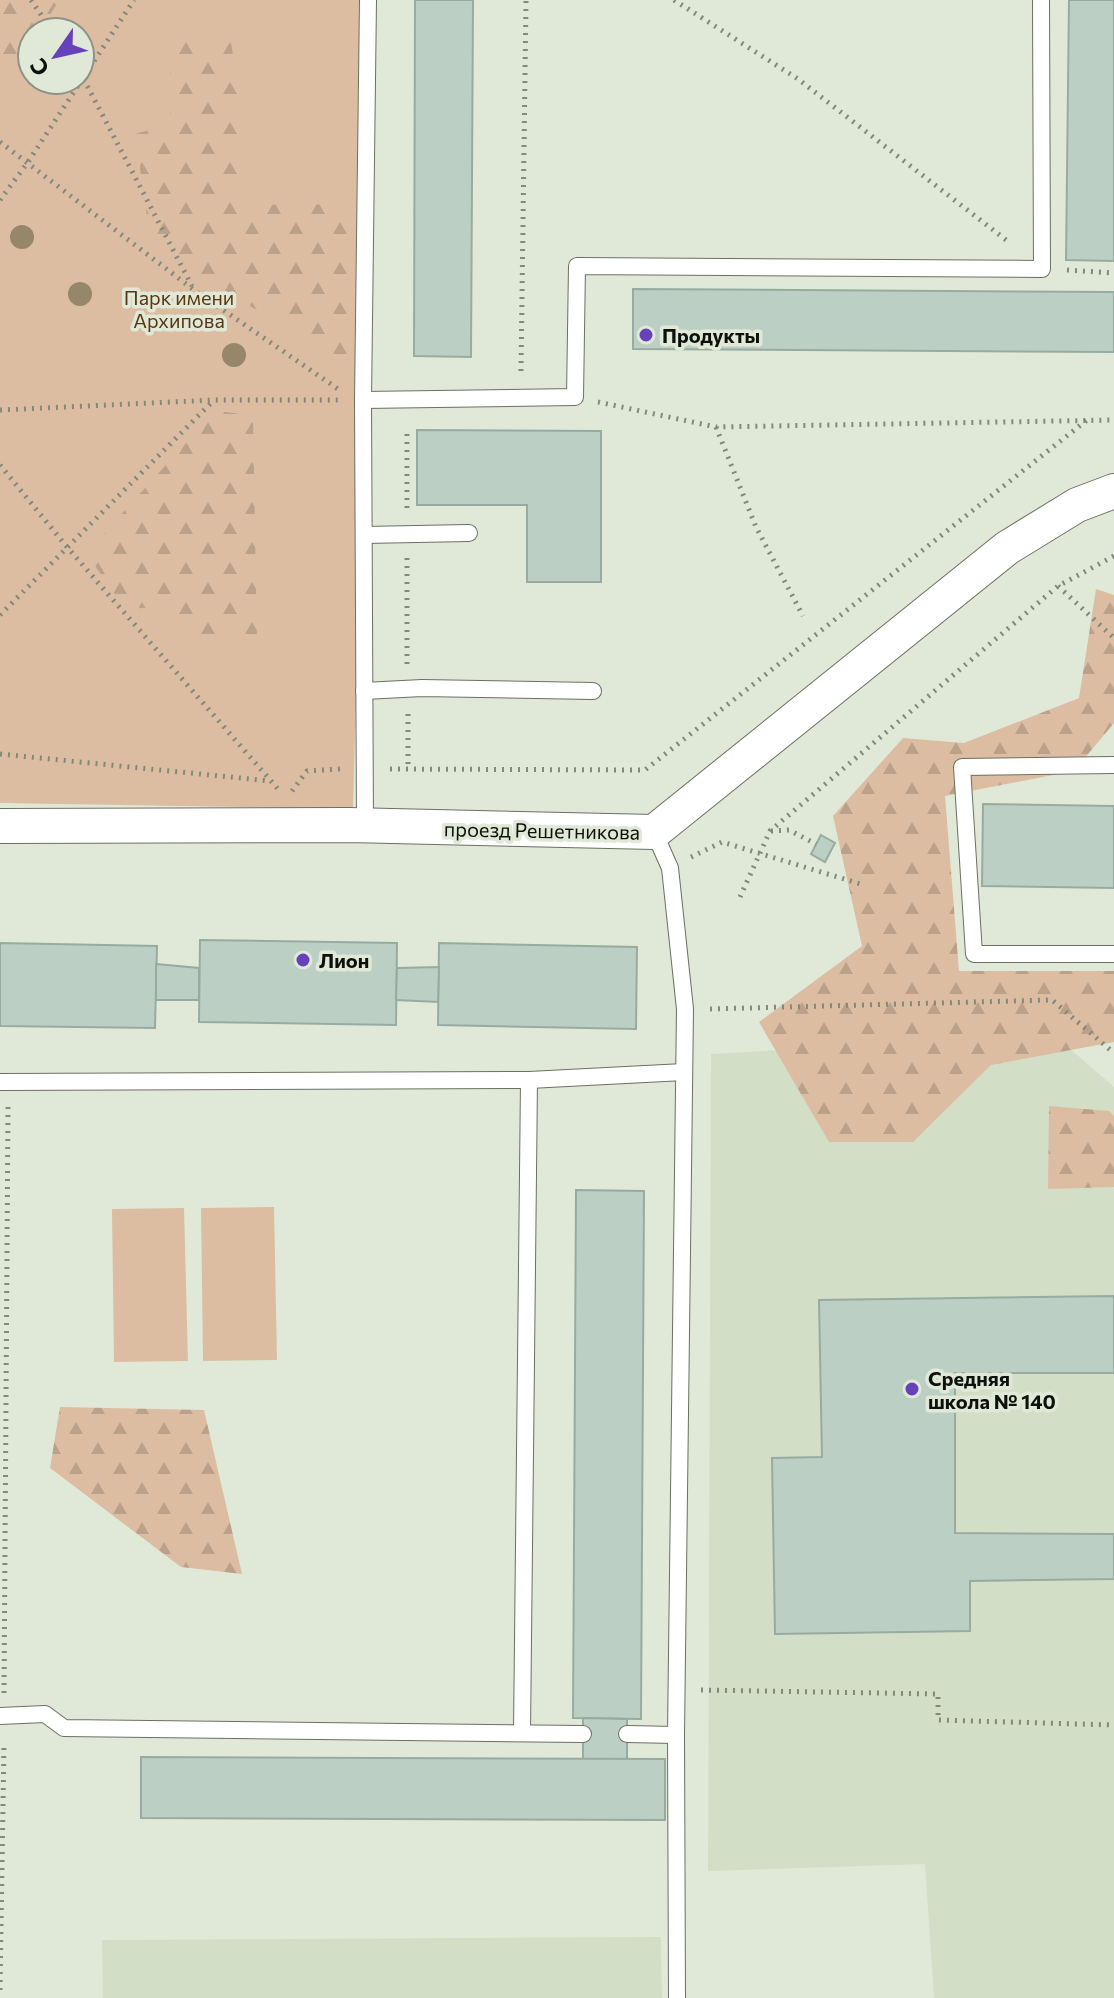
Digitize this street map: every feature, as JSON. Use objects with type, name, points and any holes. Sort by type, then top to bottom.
[{"type":"street","name":"проезд Решетникова","points":[[0,826],[654,832],[1007,548],[1077,505],[1114,491]]},
{"type":"lane","points":[[365,827],[364,535],[359,400],[368,0]]},
{"type":"lane","points":[[359,400],[575,397],[577,266],[1042,269],[1041,0]]},
{"type":"lane","points":[[364,535],[469,533]]},
{"type":"lane","points":[[364,691],[593,691]]},
{"type":"lane","points":[[1114,765],[962,767],[974,954],[1114,954]]},
{"type":"lane","points":[[654,832],[670,868],[685,1009],[676,1690],[677,1998]]},
{"type":"lane","points":[[4,1082],[529,1080],[684,1072]]},
{"type":"lane","points":[[522,1733],[529,1080]]},
{"type":"lane","points":[[2,1716],[45,1714],[64,1728],[583,1734]]},
{"type":"lane","points":[[627,1734],[676,1735]]},
{"type":"path","points":[[96,59],[134,0]]},
{"type":"path","points":[[521,397],[526,0]]},
{"type":"path","points":[[674,0],[798,79],[1042,269],[1114,273]]},
{"type":"path","points":[[0,200],[72,96]]},
{"type":"path","points":[[93,96],[194,290]]},
{"type":"path","points":[[0,142],[194,290],[359,400]]},
{"type":"path","points":[[575,397],[716,427],[1114,420]]},
{"type":"path","points":[[0,410],[214,400],[359,400]]},
{"type":"path","points":[[0,615],[214,400]]},
{"type":"path","points":[[0,465],[67,547],[286,798],[307,771],[645,770],[1087,420]]},
{"type":"path","points":[[716,427],[756,527],[803,616]]},
{"type":"path","points":[[407,433],[408,769]]},
{"type":"path","points":[[740,897],[770,831],[1058,586],[1114,556]]},
{"type":"path","points":[[1058,586],[1114,638]]},
{"type":"path","points":[[0,754],[271,781]]},
{"type":"path","points":[[770,831],[789,830],[816,844]]},
{"type":"path","points":[[722,842],[864,885]]},
{"type":"path","points":[[685,1009],[1052,1000],[1114,1053]]},
{"type":"path","points":[[0,1990],[4,1082]]},
{"type":"path","points":[[676,1690],[938,1694],[938,1720],[1114,1725]]},
{"type":"shaded area","name":"Средняя школа № 140","points":[[1053,1034],[1114,1087],[1114,1998],[934,1998],[925,1864],[708,1871],[711,1054]]},
{"type":"shaded area","points":[[661,1937],[662,1998],[103,1998],[102,1940]]},
{"type":"green space","name":"Парк имени Архипова","points":[[0,0],[361,0],[353,809],[0,803]]},
{"type":"green space","points":[[0,0],[60,0],[49,16],[16,16],[16,62],[0,85]]},
{"type":"green space","points":[[230,36],[241,105],[244,205],[354,204],[351,369],[151,244],[135,134],[170,124],[170,43]]},
{"type":"green space","points":[[215,411],[253,415],[257,643],[190,642],[161,607],[125,609],[86,553]]},
{"type":"green space","points":[[1096,589],[1114,595],[1114,723],[1074,771],[945,796],[959,971],[1114,971],[1114,1042],[991,1065],[913,1142],[829,1142],[759,1022],[862,946],[833,816],[903,738],[964,743],[1079,698]]},
{"type":"green space","points":[[1049,1106],[1109,1111],[1114,1116],[1114,1187],[1048,1189]]},
{"type":"green space","points":[[274,1207],[277,1360],[203,1361],[201,1208]]},
{"type":"green space","points":[[184,1208],[188,1361],[114,1362],[112,1209]]},
{"type":"green space","points":[[60,1407],[204,1410],[242,1574],[181,1567],[50,1468]]},
{"type":"building","points":[[415,0],[473,0],[471,357],[414,356]]},
{"type":"building","points":[[1069,0],[1114,0],[1114,261],[1066,260]]},
{"type":"building","points":[[633,289],[1114,292],[1114,352],[633,349]]},
{"type":"building","points":[[417,430],[601,431],[601,582],[527,582],[527,505],[417,505]]},
{"type":"building","points":[[983,804],[1114,806],[1114,888],[982,886]]},
{"type":"building","points":[[821,835],[835,843],[825,862],[811,854]]},
{"type":"building","points":[[200,940],[397,943],[396,1025],[199,1022]]},
{"type":"building","points":[[0,943],[157,946],[155,1028],[0,1026]]},
{"type":"building","points":[[439,943],[637,947],[636,1029],[438,1025]]},
{"type":"building","points":[[156,964],[199,968],[199,1000],[156,1000]]},
{"type":"building","points":[[439,967],[438,1002],[396,1000],[397,968]]},
{"type":"building","points":[[576,1190],[644,1191],[641,1719],[573,1718]]},
{"type":"building","points":[[1114,1296],[1114,1373],[955,1373],[955,1533],[1114,1534],[1114,1579],[970,1581],[970,1631],[775,1634],[772,1458],[822,1457],[819,1300]]},
{"type":"building","points":[[583,1718],[627,1719],[627,1759],[583,1759]]},
{"type":"building","points":[[141,1757],[665,1759],[665,1820],[141,1818]]},
{"type":"place","name":"Продукты","points":[[646,335]]},
{"type":"place","name":"Лион","points":[[303,960]]},
{"type":"place","name":"Средняя школа № 140","points":[[912,1389]]}]
